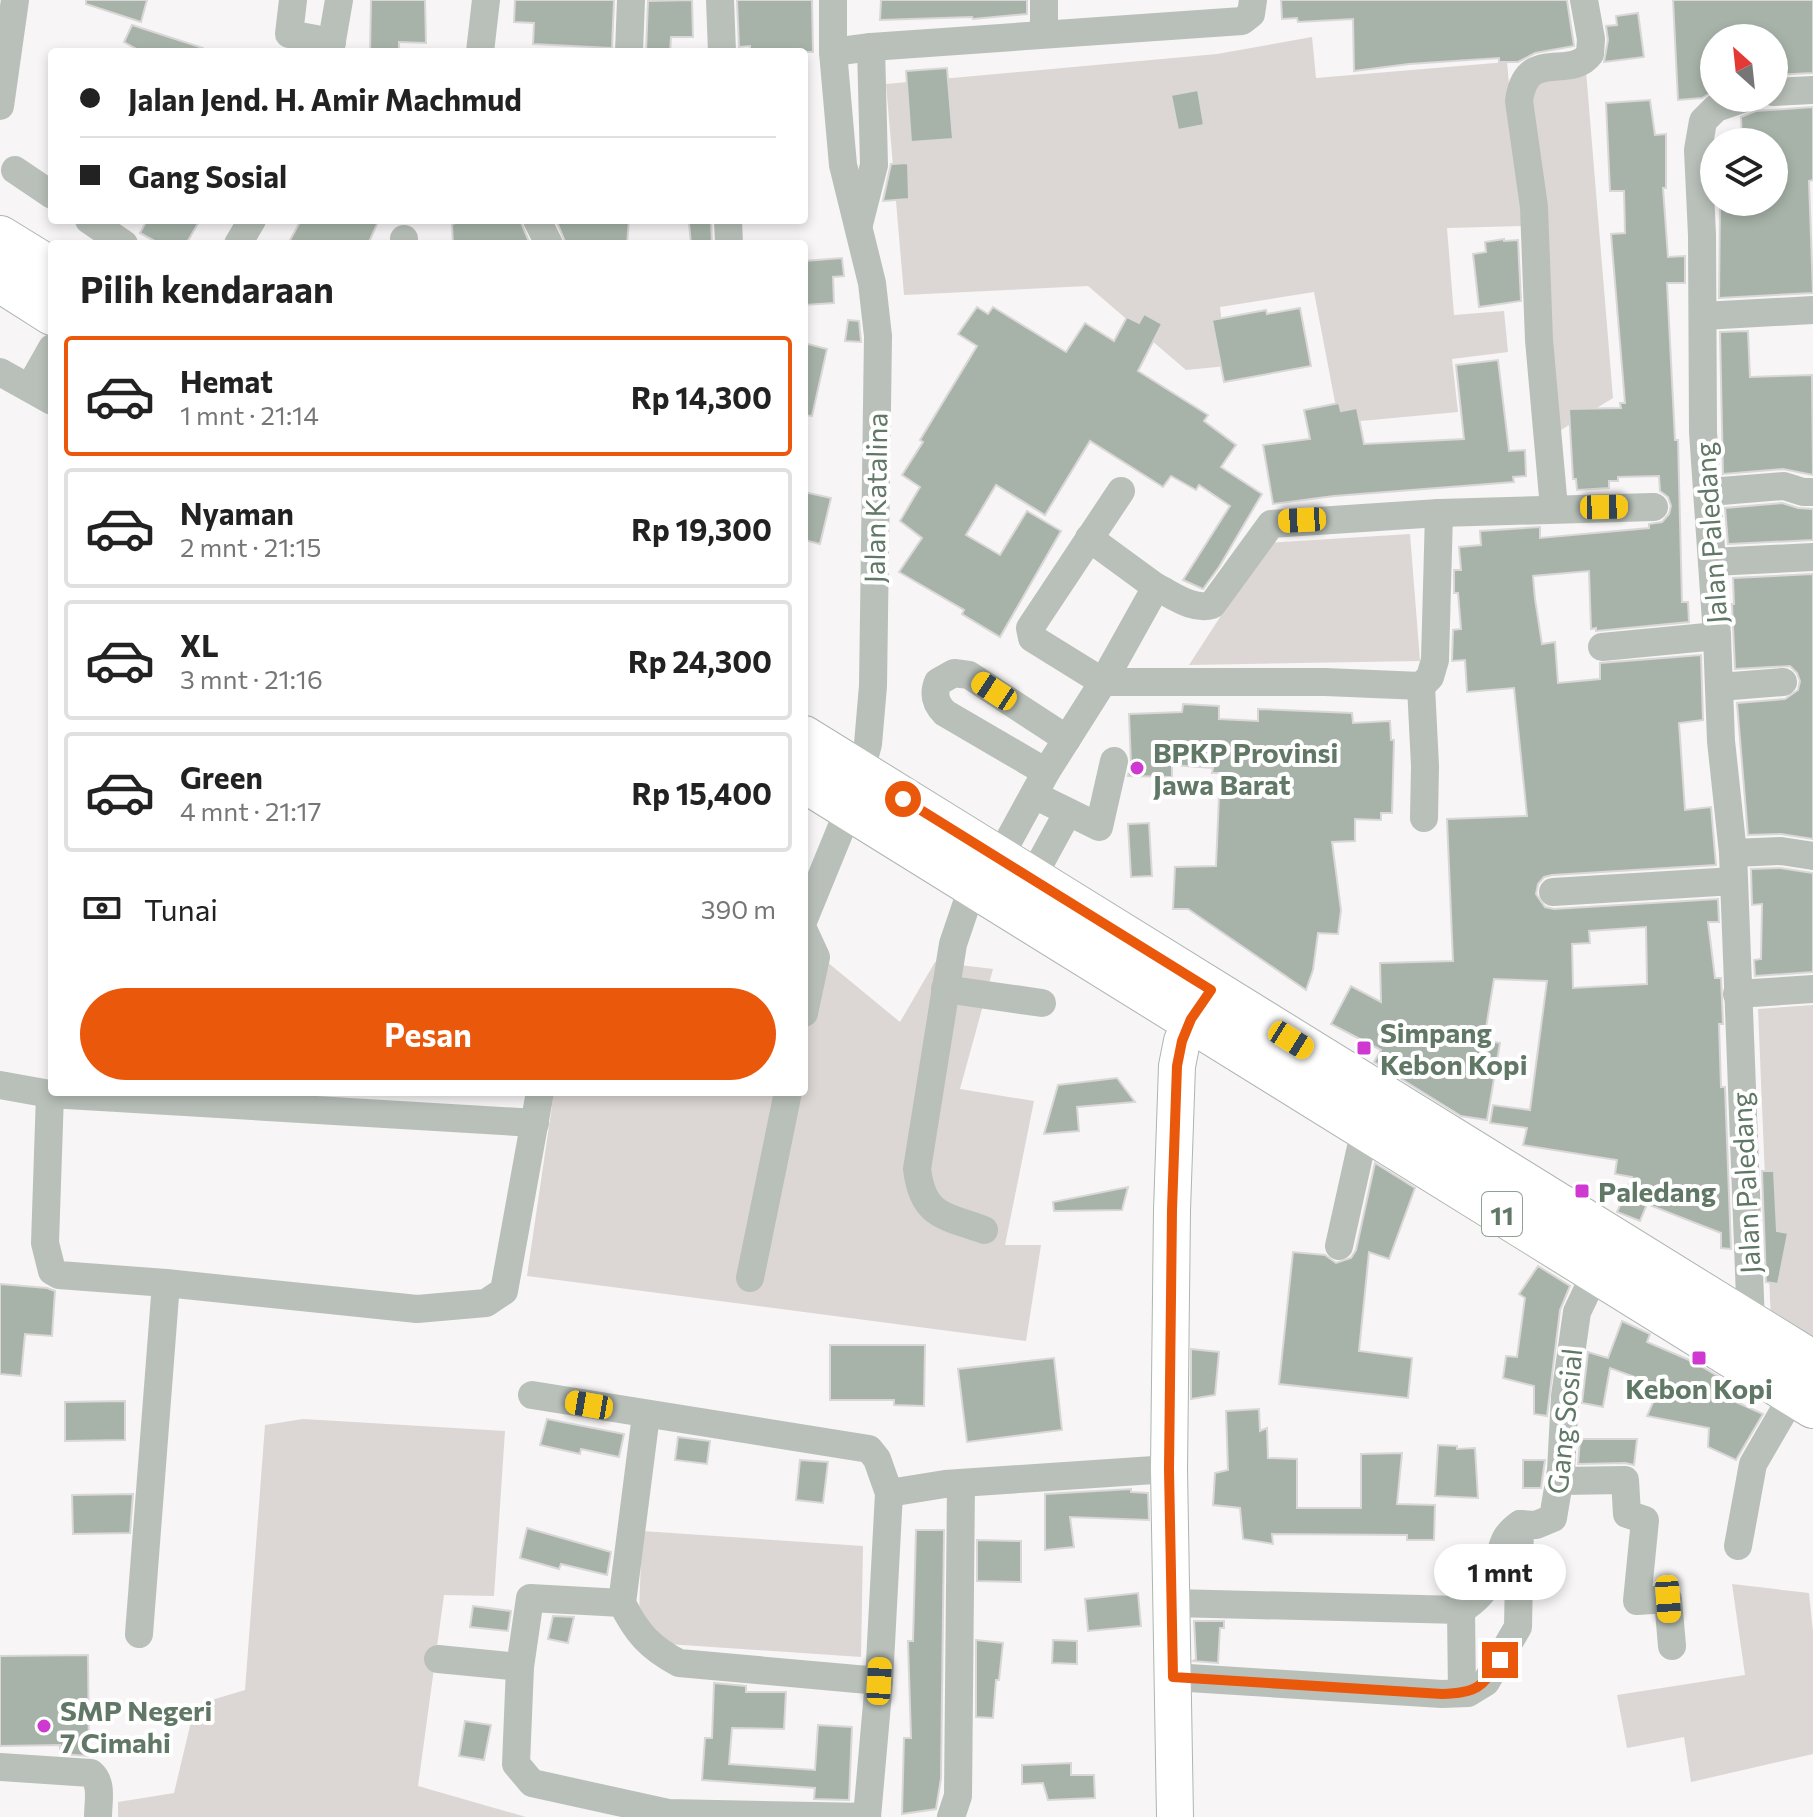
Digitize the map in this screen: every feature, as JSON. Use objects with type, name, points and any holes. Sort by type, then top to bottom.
[{"type":"highway","points":[[0,237],[48,267]]},
{"type":"highway","points":[[0,281],[48,311]]},
{"type":"highway","name":"11","points":[[808,741],[852,789],[1002,874],[1201,1005],[1751,1324],[1806,1388]]},
{"type":"highway","name":"11","points":[[808,782],[852,789]]},
{"type":"highway","name":"11","points":[[1002,874],[1201,1005],[1358,1125],[1596,1272],[1806,1388]]},
{"type":"main road","points":[[1175,1817],[1169,1469],[1172,1210],[1177,1066],[1182,1041],[1201,1005]]},
{"type":"street","points":[[0,106],[15,0]]},
{"type":"street","points":[[293,0],[289,34],[334,48],[339,0]]},
{"type":"street","points":[[480,48],[486,0]]},
{"type":"street","points":[[629,48],[631,0]]},
{"type":"street","points":[[720,0],[722,48]]},
{"type":"street","name":"Jalan Katalina","points":[[808,908],[865,755],[873,686],[878,336],[872,283],[843,165],[833,52],[833,0]]},
{"type":"street","points":[[1044,0],[1044,34]]},
{"type":"street","points":[[833,52],[1242,21],[1251,14],[1253,0]]},
{"type":"street","points":[[1554,508],[1539,340],[1534,207],[1519,101],[1521,85],[1532,72],[1586,59],[1590,54],[1591,39],[1584,0]]},
{"type":"street","name":"Jalan Katalina","points":[[859,224],[874,165],[871,47]]},
{"type":"street","points":[[1788,91],[1813,90]]},
{"type":"street","name":"Jalan Paledang","points":[[1712,112],[1703,121],[1698,150],[1703,432],[1709,492],[1721,741],[1733,867],[1751,1324]]},
{"type":"street","points":[[15,170],[48,192]]},
{"type":"street","points":[[95,224],[118,240]]},
{"type":"street","points":[[1703,316],[1813,310]]},
{"type":"street","points":[[0,372],[41,394],[48,365]]},
{"type":"street","points":[[1709,492],[1784,486],[1813,492]]},
{"type":"street","points":[[1121,491],[1030,628],[1032,638],[1103,682],[1325,682],[1421,686],[1430,677],[1435,660],[1439,513]]},
{"type":"street","points":[[1089,538],[1156,587],[1203,608],[1212,605],[1251,548],[1274,522],[1554,508],[1654,507]]},
{"type":"street","points":[[1712,562],[1813,557]]},
{"type":"street","points":[[1002,874],[1040,783],[1103,682],[1156,587]]},
{"type":"street","points":[[1602,647],[1717,636]]},
{"type":"street","points":[[1067,739],[969,675],[954,673],[938,682],[936,701],[945,713],[1040,783],[1068,812],[1099,827],[1114,761]]},
{"type":"street","points":[[1719,687],[1783,682]]},
{"type":"street","points":[[1421,686],[1424,818]]},
{"type":"street","points":[[984,1230],[938,1213],[928,1205],[920,1191],[917,1169],[953,944],[1002,874],[1068,812]]},
{"type":"street","points":[[1553,892],[1733,867],[1781,851],[1813,856]]},
{"type":"street","points":[[808,940],[816,957],[808,994]]},
{"type":"street","points":[[945,989],[1042,1003]]},
{"type":"street","points":[[1737,994],[1813,989]]},
{"type":"street","points":[[0,1085],[48,1094]]},
{"type":"street","points":[[50,1096],[45,1243],[52,1271],[59,1275],[417,1309],[486,1303],[504,1291],[539,1096]]},
{"type":"street","points":[[115,1096],[535,1123]]},
{"type":"street","points":[[750,1278],[787,1096]]},
{"type":"street","points":[[1333,1235],[1358,1125]]},
{"type":"street","name":"Gang Sosial","points":[[1452,1694],[1468,1693],[1486,1682],[1518,1627],[1520,1524],[1536,1525],[1553,1518],[1560,1481],[1565,1396],[1577,1312],[1596,1272]]},
{"type":"street","points":[[139,1634],[166,1283]]},
{"type":"street","points":[[1738,1546],[1753,1464],[1806,1388]]},
{"type":"street","points":[[532,1395],[869,1449],[877,1459],[889,1493],[868,1817],[668,1813],[532,1783],[516,1764],[520,1667],[530,1598],[622,1603]]},
{"type":"street","points":[[646,1415],[622,1603],[635,1630],[652,1646],[679,1663],[879,1681]]},
{"type":"street","points":[[889,1493],[961,1483],[1169,1469]]},
{"type":"street","points":[[1560,1481],[1625,1480],[1627,1514],[1645,1520],[1637,1601],[1668,1599],[1672,1646]]},
{"type":"street","points":[[951,1817],[958,1796],[961,1483]]},
{"type":"street","points":[[1173,1603],[1461,1610],[1476,1601],[1495,1572],[1508,1532],[1520,1524]]},
{"type":"street","points":[[1173,1677],[1452,1694],[1461,1610]]},
{"type":"street","points":[[438,1659],[520,1667]]},
{"type":"street","points":[[0,1767],[91,1773],[99,1785],[98,1817]]},
{"type":"shaded area","points":[[1312,37],[1316,78],[1507,62],[1522,226],[1447,228],[1454,315],[1504,311],[1508,352],[1452,359],[1458,412],[1339,423],[1314,292],[1220,307],[1227,366],[1186,370],[1088,286],[904,295],[886,84],[1217,54]]},
{"type":"shaded area","points":[[1586,71],[1613,398],[1553,435],[1525,78]]},
{"type":"shaded area","points":[[1410,534],[1420,661],[1189,665],[1268,543]]},
{"type":"shaded area","points":[[808,946],[900,1022],[935,962],[993,969],[960,1089],[1034,1101],[1005,1245],[1041,1245],[1026,1341],[527,1276],[553,1096],[808,1096]]},
{"type":"shaded area","points":[[1813,1005],[1813,1346],[1771,1322],[1758,1009]]},
{"type":"shaded area","points":[[303,1419],[505,1431],[494,1596],[444,1595],[418,1786],[526,1817],[118,1817],[118,1802],[174,1793],[195,1705],[245,1690],[265,1425]]},
{"type":"shaded area","points":[[642,1531],[863,1546],[861,1657],[638,1642]]},
{"type":"shaded area","points":[[1732,1584],[1809,1593],[1813,1632],[1813,1754],[1691,1782],[1684,1737],[1627,1748],[1617,1695],[1745,1675]]},
{"type":"building","points":[[86,0],[147,0],[141,22],[86,4]]},
{"type":"building","points":[[371,0],[425,0],[426,43],[399,42],[399,48],[370,48]]},
{"type":"building","points":[[515,0],[614,0],[612,48],[533,44],[534,23],[514,22]]},
{"type":"building","points":[[692,0],[693,37],[671,37],[670,48],[646,48],[648,1]]},
{"type":"building","points":[[737,0],[812,0],[813,52],[808,52],[808,48],[739,47]]},
{"type":"building","points":[[881,0],[1027,0],[1027,14],[973,19],[880,20]]},
{"type":"building","points":[[1281,0],[1567,0],[1574,46],[1535,53],[1518,62],[1499,62],[1499,58],[1354,71],[1353,19],[1298,22],[1297,18],[1282,19]]},
{"type":"building","points":[[1673,0],[1813,0],[1813,73],[1788,74],[1788,24],[1700,24],[1700,98],[1678,100]]},
{"type":"building","points":[[1638,13],[1644,57],[1604,62],[1608,40],[1606,26],[1617,25],[1616,16]]},
{"type":"building","points":[[132,25],[203,48],[135,48],[124,42]]},
{"type":"building","points":[[947,68],[953,139],[911,142],[906,71]]},
{"type":"building","points":[[1198,90],[1204,125],[1178,130],[1171,95]]},
{"type":"building","points":[[1650,100],[1655,135],[1666,134],[1666,188],[1663,188],[1668,257],[1685,256],[1685,283],[1667,283],[1675,440],[1678,440],[1682,602],[1688,602],[1689,622],[1591,629],[1589,571],[1533,576],[1535,599],[1542,644],[1555,642],[1558,683],[1600,679],[1600,663],[1701,655],[1703,720],[1679,723],[1685,810],[1711,807],[1716,865],[1552,875],[1544,877],[1538,884],[1536,894],[1545,907],[1554,909],[1718,899],[1719,922],[1708,922],[1715,978],[1721,978],[1721,1087],[1725,1087],[1731,1249],[1721,1248],[1721,1233],[1647,1204],[1640,1221],[1617,1212],[1632,1177],[1615,1174],[1617,1160],[1523,1145],[1527,1128],[1490,1123],[1493,1105],[1530,1110],[1547,981],[1494,979],[1484,1040],[1500,1043],[1487,1120],[1461,1116],[1374,1062],[1381,1050],[1331,1024],[1351,986],[1381,1002],[1380,963],[1453,961],[1447,819],[1527,816],[1514,688],[1467,692],[1465,660],[1452,661],[1453,630],[1461,629],[1458,593],[1454,593],[1454,570],[1461,570],[1459,547],[1481,545],[1480,531],[1540,527],[1540,538],[1649,528],[1649,524],[1662,522],[1669,514],[1671,506],[1668,497],[1660,491],[1659,476],[1618,477],[1618,481],[1609,481],[1609,488],[1577,490],[1576,479],[1573,479],[1569,409],[1621,408],[1620,403],[1625,403],[1611,234],[1625,233],[1624,191],[1610,191],[1606,103]],"holes":[[[1646,927],[1647,984],[1573,988],[1572,944],[1590,943],[1589,931]]]},
{"type":"building","points":[[1813,107],[1813,180],[1809,181],[1813,293],[1719,298],[1720,216],[1788,216],[1788,128],[1741,128],[1741,117],[1754,112],[1788,112],[1788,109]]},
{"type":"building","points":[[908,163],[909,199],[883,201],[891,164]]},
{"type":"building","points":[[145,224],[198,224],[188,240],[153,240],[140,233]]},
{"type":"building","points":[[299,224],[377,224],[370,240],[290,240]]},
{"type":"building","points":[[452,224],[522,224],[528,240],[453,240]]},
{"type":"building","points":[[558,224],[629,224],[627,240],[564,240]]},
{"type":"building","points":[[689,224],[711,224],[712,240],[691,240]]},
{"type":"building","points":[[1518,240],[1521,301],[1479,307],[1473,254],[1486,252],[1485,242]]},
{"type":"building","points":[[842,258],[844,276],[833,277],[834,303],[808,305],[808,261]]},
{"type":"building","points":[[977,307],[988,314],[993,307],[1066,352],[1085,323],[1114,341],[1127,317],[1139,323],[1144,314],[1162,324],[1138,371],[1208,415],[1204,421],[1236,445],[1221,467],[1262,494],[1203,589],[1183,580],[1230,506],[1199,485],[1196,490],[1171,476],[1163,487],[1090,441],[1045,515],[996,485],[966,535],[1000,555],[1027,511],[1061,531],[1000,637],[962,614],[964,610],[899,572],[922,538],[900,521],[920,487],[902,475],[977,346],[958,334]]},
{"type":"building","points":[[1300,308],[1311,366],[1224,382],[1212,320],[1266,310],[1267,314]]},
{"type":"building","points":[[848,320],[859,321],[861,342],[845,341]]},
{"type":"building","points":[[1748,331],[1750,377],[1812,375],[1813,475],[1783,469],[1723,474],[1720,332]]},
{"type":"building","points":[[808,344],[827,349],[812,416],[808,416]]},
{"type":"building","points":[[1498,360],[1509,451],[1525,450],[1526,476],[1513,477],[1514,482],[1334,496],[1273,504],[1263,445],[1310,439],[1304,410],[1339,403],[1341,411],[1357,408],[1364,444],[1464,439],[1456,365]]},
{"type":"building","points":[[808,493],[831,498],[820,544],[808,541]]},
{"type":"building","points":[[1782,503],[1813,509],[1813,540],[1728,544],[1725,508]]},
{"type":"building","points":[[1813,574],[1813,839],[1781,834],[1748,835],[1737,703],[1785,699],[1798,690],[1800,681],[1790,666],[1735,669],[1733,578]]},
{"type":"building","points":[[1183,704],[1219,706],[1219,719],[1258,721],[1258,709],[1352,713],[1353,723],[1390,721],[1391,740],[1394,740],[1392,813],[1381,813],[1381,820],[1355,819],[1355,841],[1332,842],[1341,910],[1338,934],[1318,933],[1313,970],[1306,990],[1188,909],[1173,909],[1175,867],[1216,866],[1220,773],[1212,773],[1213,768],[1172,765],[1172,777],[1128,776],[1131,764],[1129,714],[1182,712]]},
{"type":"building","points":[[1149,823],[1152,876],[1131,877],[1128,824]]},
{"type":"building","points":[[1780,868],[1813,873],[1813,972],[1755,976],[1754,960],[1761,959],[1762,904],[1752,905],[1751,869]]},
{"type":"building","points":[[1117,1078],[1135,1102],[1077,1107],[1079,1131],[1044,1134],[1058,1085]]},
{"type":"building","points":[[1375,1163],[1415,1188],[1389,1259],[1369,1252],[1359,1351],[1412,1358],[1408,1398],[1279,1384],[1293,1252],[1325,1255],[1336,1263],[1351,1258],[1356,1250]]},
{"type":"building","points":[[1762,1171],[1774,1171],[1777,1231],[1788,1233],[1778,1284],[1766,1282]]},
{"type":"building","points":[[1128,1187],[1122,1210],[1054,1211],[1053,1202]]},
{"type":"building","points":[[1538,1266],[1570,1286],[1560,1310],[1547,1416],[1534,1414],[1534,1386],[1503,1378],[1506,1356],[1517,1357],[1525,1298],[1519,1294]]},
{"type":"building","points":[[0,1284],[55,1291],[52,1336],[25,1334],[21,1376],[0,1374]]},
{"type":"building","points":[[1622,1321],[1650,1334],[1647,1342],[1696,1363],[1724,1380],[1718,1394],[1763,1414],[1736,1460],[1708,1447],[1709,1428],[1647,1416],[1660,1386],[1610,1368],[1603,1407],[1582,1403],[1588,1352],[1608,1358]]},
{"type":"building","points":[[830,1345],[925,1345],[924,1406],[894,1405],[894,1400],[830,1400]]},
{"type":"building","points":[[1191,1349],[1219,1352],[1215,1395],[1191,1399]]},
{"type":"building","points":[[1054,1358],[1062,1430],[967,1442],[958,1369]]},
{"type":"building","points":[[125,1401],[125,1440],[65,1441],[65,1402]]},
{"type":"building","points":[[1259,1409],[1260,1431],[1267,1428],[1268,1458],[1297,1459],[1297,1508],[1361,1508],[1361,1454],[1402,1453],[1397,1504],[1435,1505],[1434,1540],[1407,1540],[1407,1535],[1272,1534],[1273,1544],[1243,1539],[1240,1508],[1213,1505],[1215,1473],[1228,1470],[1226,1411]]},
{"type":"building","points":[[547,1419],[624,1434],[619,1457],[581,1449],[580,1454],[540,1445]]},
{"type":"building","points":[[678,1437],[710,1441],[707,1464],[675,1460]]},
{"type":"building","points":[[1580,1439],[1637,1439],[1634,1465],[1578,1464]]},
{"type":"building","points":[[1438,1445],[1457,1446],[1457,1449],[1475,1448],[1478,1498],[1435,1496]]},
{"type":"building","points":[[800,1460],[828,1462],[823,1503],[796,1500]]},
{"type":"building","points":[[1523,1460],[1545,1460],[1541,1488],[1523,1488]]},
{"type":"building","points":[[1131,1489],[1131,1492],[1148,1493],[1149,1520],[1070,1517],[1074,1547],[1045,1550],[1045,1494]]},
{"type":"building","points":[[133,1494],[130,1533],[73,1534],[72,1495]]},
{"type":"building","points":[[527,1528],[611,1552],[607,1575],[561,1564],[559,1569],[520,1558]]},
{"type":"building","points":[[916,1530],[944,1530],[941,1778],[936,1809],[902,1814],[904,1738],[911,1738],[908,1641],[913,1641]]},
{"type":"building","points":[[977,1540],[1021,1541],[1021,1582],[977,1581]]},
{"type":"building","points":[[1138,1593],[1141,1626],[1088,1631],[1085,1599]]},
{"type":"building","points":[[473,1606],[511,1611],[508,1631],[470,1627]]},
{"type":"building","points":[[553,1616],[574,1617],[568,1643],[548,1639]]},
{"type":"building","points":[[1194,1621],[1224,1621],[1224,1628],[1220,1628],[1218,1663],[1193,1661],[1196,1659]]},
{"type":"building","points":[[976,1640],[1003,1643],[993,1718],[976,1717]]},
{"type":"building","points":[[1053,1640],[1077,1641],[1077,1664],[1052,1663]]},
{"type":"building","name":"SMP Negeri 7 Cimahi","points":[[88,1655],[89,1756],[60,1754],[60,1745],[0,1746],[0,1656]]},
{"type":"building","points":[[714,1683],[746,1686],[746,1692],[786,1692],[784,1729],[732,1728],[729,1764],[815,1770],[818,1725],[852,1727],[849,1800],[814,1799],[815,1788],[702,1780],[705,1738],[712,1738]]},
{"type":"building","points":[[465,1721],[491,1725],[484,1760],[459,1756]]},
{"type":"building","points":[[1071,1763],[1071,1775],[1094,1775],[1095,1798],[1048,1800],[1043,1783],[1022,1784],[1022,1765]]},
{"type":"place","name":"BPKP Provinsi Jawa Barat","points":[[1137,768]]},
{"type":"place","name":"Simpang Kebon Kopi","points":[[1364,1048]]},
{"type":"place","name":"Paledang","points":[[1582,1191]]},
{"type":"place","name":"Kebon Kopi","points":[[1699,1358]]},
{"type":"place","name":"SMP Negeri 7 Cimahi","points":[[44,1726]]},
{"type":"route","points":[[903,799],[1211,990],[1191,1019],[1177,1066],[1169,1469],[1173,1677],[1442,1694],[1468,1693],[1486,1682],[1500,1660]]}]
